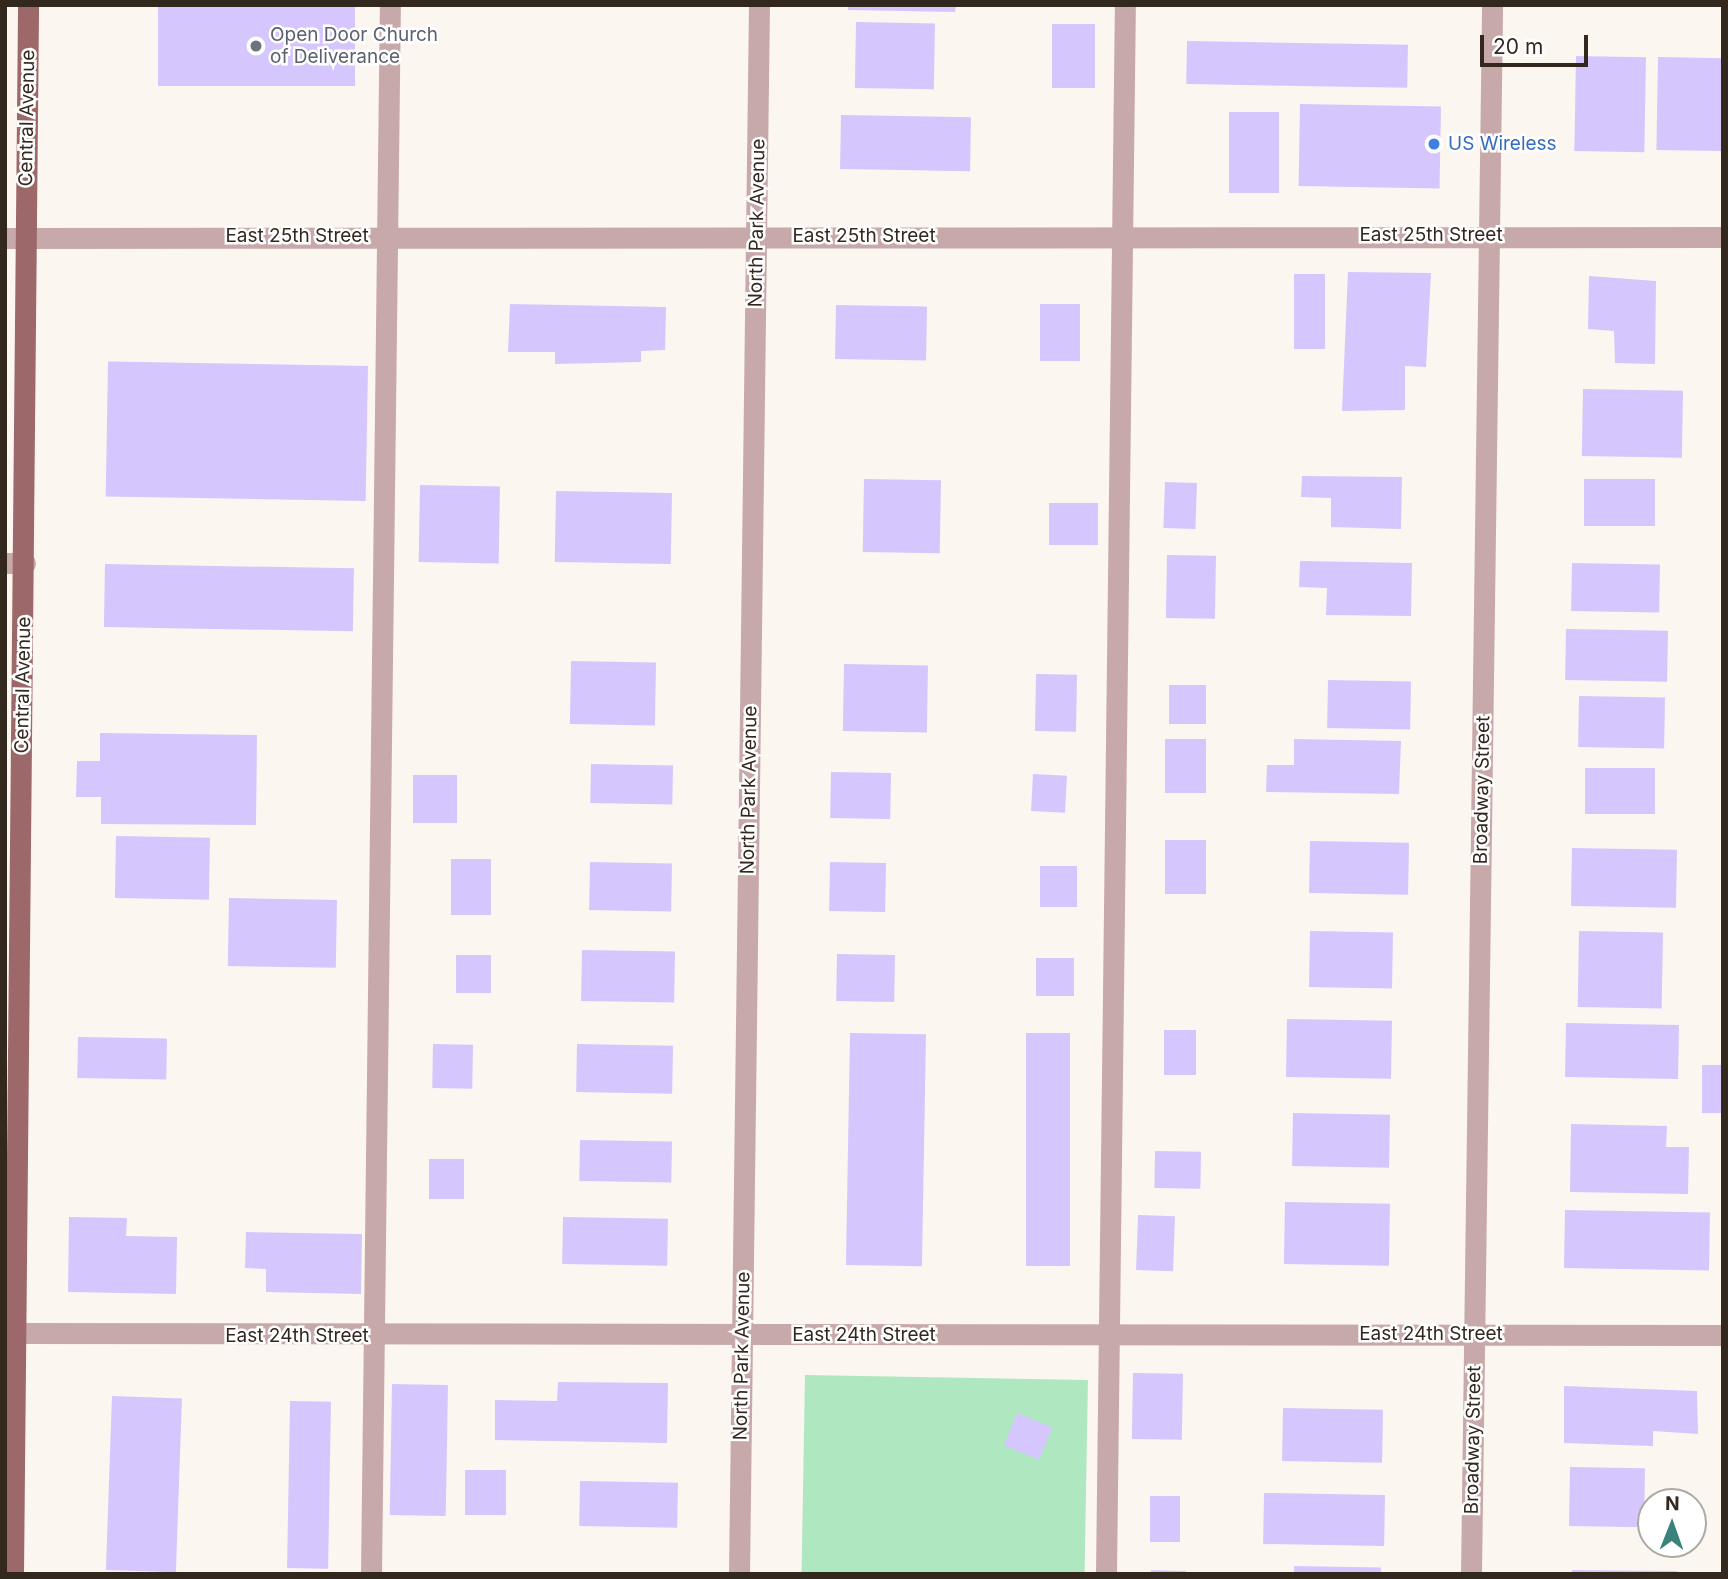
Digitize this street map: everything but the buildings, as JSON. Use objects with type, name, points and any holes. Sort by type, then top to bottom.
[{"type":"main road","name":"Central Avenue","points":[[13,1574],[10,1334],[15,238],[28,5]]},
{"type":"street","points":[[371,1574],[390,5]]},
{"type":"street","name":"North Park Avenue","points":[[739,1574],[759,5]]},
{"type":"street","points":[[1106,1574],[1125,5]]},
{"type":"street","name":"Broadway Street","points":[[1471,1574],[1492,5]]},
{"type":"street","name":"East 25th Street","points":[[15,238],[1122,235],[1723,237]]},
{"type":"street","name":"East 24th Street","points":[[10,1334],[1723,1335]]},
{"type":"green space","points":[[805,1375],[1088,1380],[1085,1574],[802,1574]]},
{"type":"place","name":"Open Door Church of Deliverance","points":[[256,46]]},
{"type":"place","name":"US Wireless","points":[[1434,144]]}]
